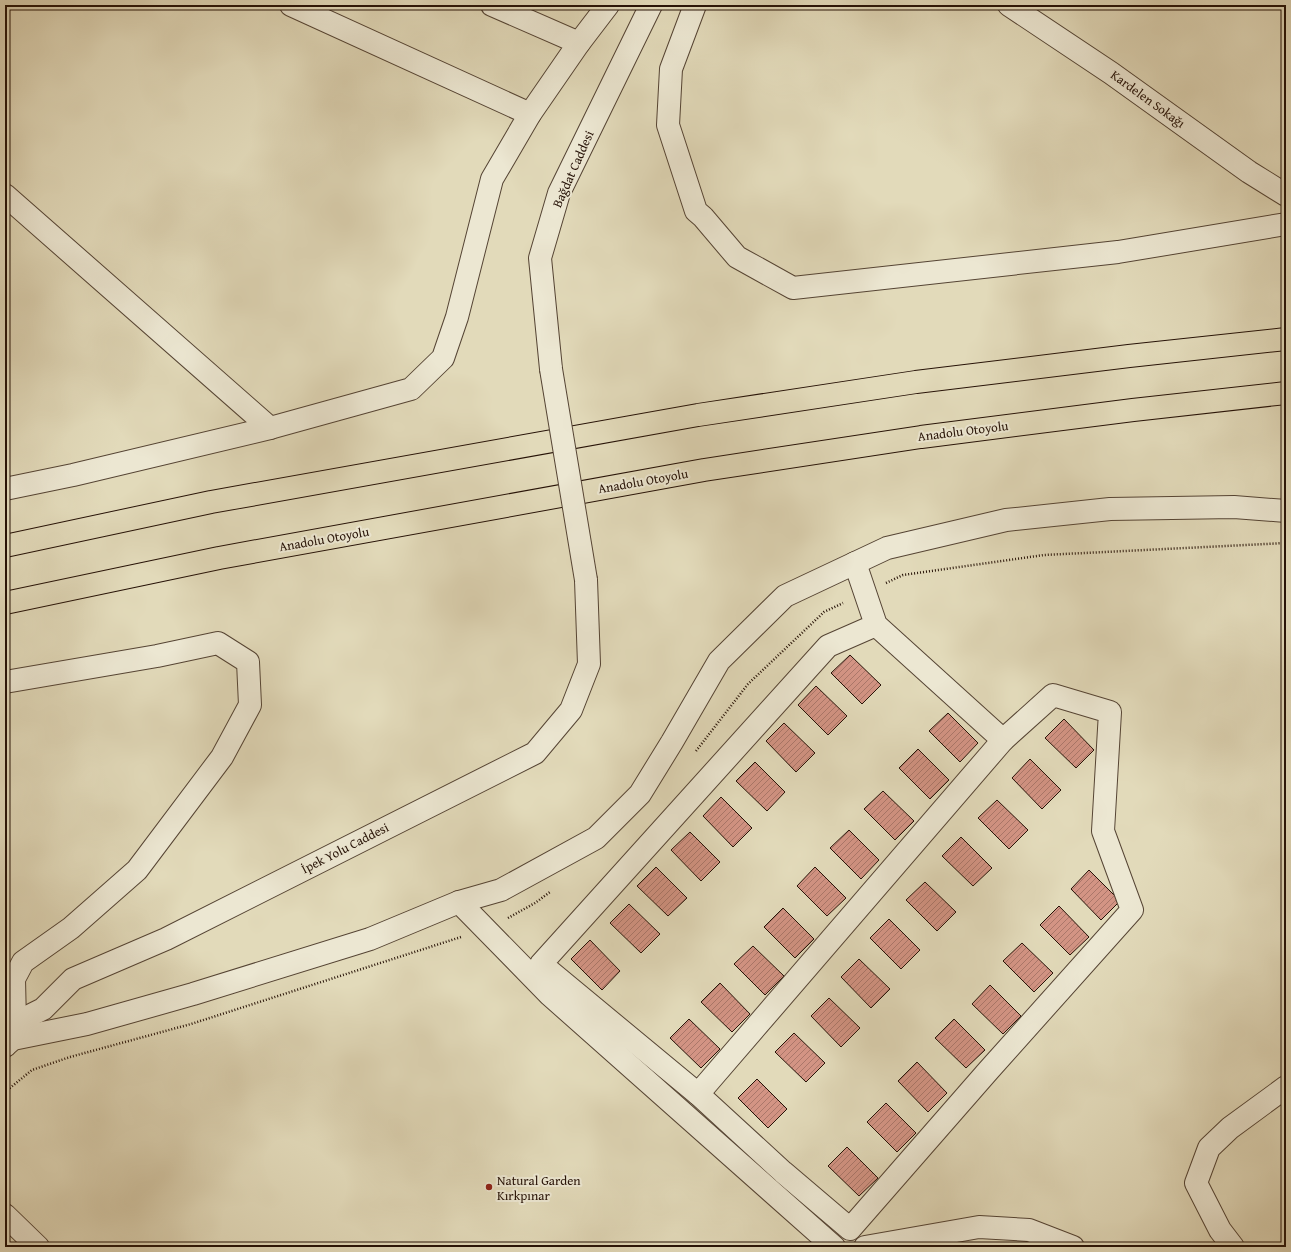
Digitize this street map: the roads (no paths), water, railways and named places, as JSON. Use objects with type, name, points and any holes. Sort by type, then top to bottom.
[{"type":"highway","points":[[5,546],[212,502],[698,415],[916,382],[1286,339]]},
{"type":"highway","name":"Anadolu Otoyolu","points":[[5,603],[227,556],[704,470],[921,437],[1133,410],[1286,394]]},
{"type":"street","points":[[291,5],[530,114]]},
{"type":"street","points":[[492,5],[579,43]]},
{"type":"street","points":[[5,489],[73,475],[270,428],[411,389],[443,358],[457,317],[492,179],[530,114],[579,43],[608,5]]},
{"type":"street","name":"Bağdat Caddesi","points":[[586,580],[551,369],[540,258],[559,193],[651,5]]},
{"type":"street","points":[[695,5],[671,69],[668,125],[696,211],[704,217],[737,257],[794,288],[1118,252],[1286,224]]},
{"type":"street","name":"Kardelen Sokağı","points":[[1009,5],[1111,73],[1249,172],[1286,195]]},
{"type":"street","points":[[5,195],[270,428]]},
{"type":"street","points":[[6,1046],[13,1039],[87,1024],[193,994],[370,939],[459,902],[501,890],[596,838],[640,794],[719,661],[785,596],[887,548],[1006,520],[1110,509],[1234,507],[1286,511]]},
{"type":"street","points":[[855,563],[876,625],[1003,740]]},
{"type":"street","name":"İpek Yolu Caddesi","points":[[15,1023],[43,1009],[73,979],[166,939],[534,753],[571,710],[589,664],[586,580]]},
{"type":"street","points":[[698,1094],[1003,740],[1053,695],[1110,712],[1103,831],[1132,910],[988,1071],[850,1229],[783,1172],[698,1094],[541,964],[828,646],[876,625]]},
{"type":"street","points":[[5,682],[157,656],[218,643],[248,662],[250,705],[222,757],[137,870],[71,928],[24,962],[14,979],[15,1023],[6,1046]]},
{"type":"street","points":[[459,902],[550,995],[834,1247]]},
{"type":"street","points":[[1233,1247],[1220,1230],[1196,1183],[1209,1148],[1230,1128],[1286,1087]]},
{"type":"street","points":[[5,1215],[38,1247]]},
{"type":"street","points":[[865,1247],[979,1227],[1029,1230],[1073,1247]]},
{"type":"place","name":"Natural Garden Kırkpınar","points":[[489,1187]]}]
